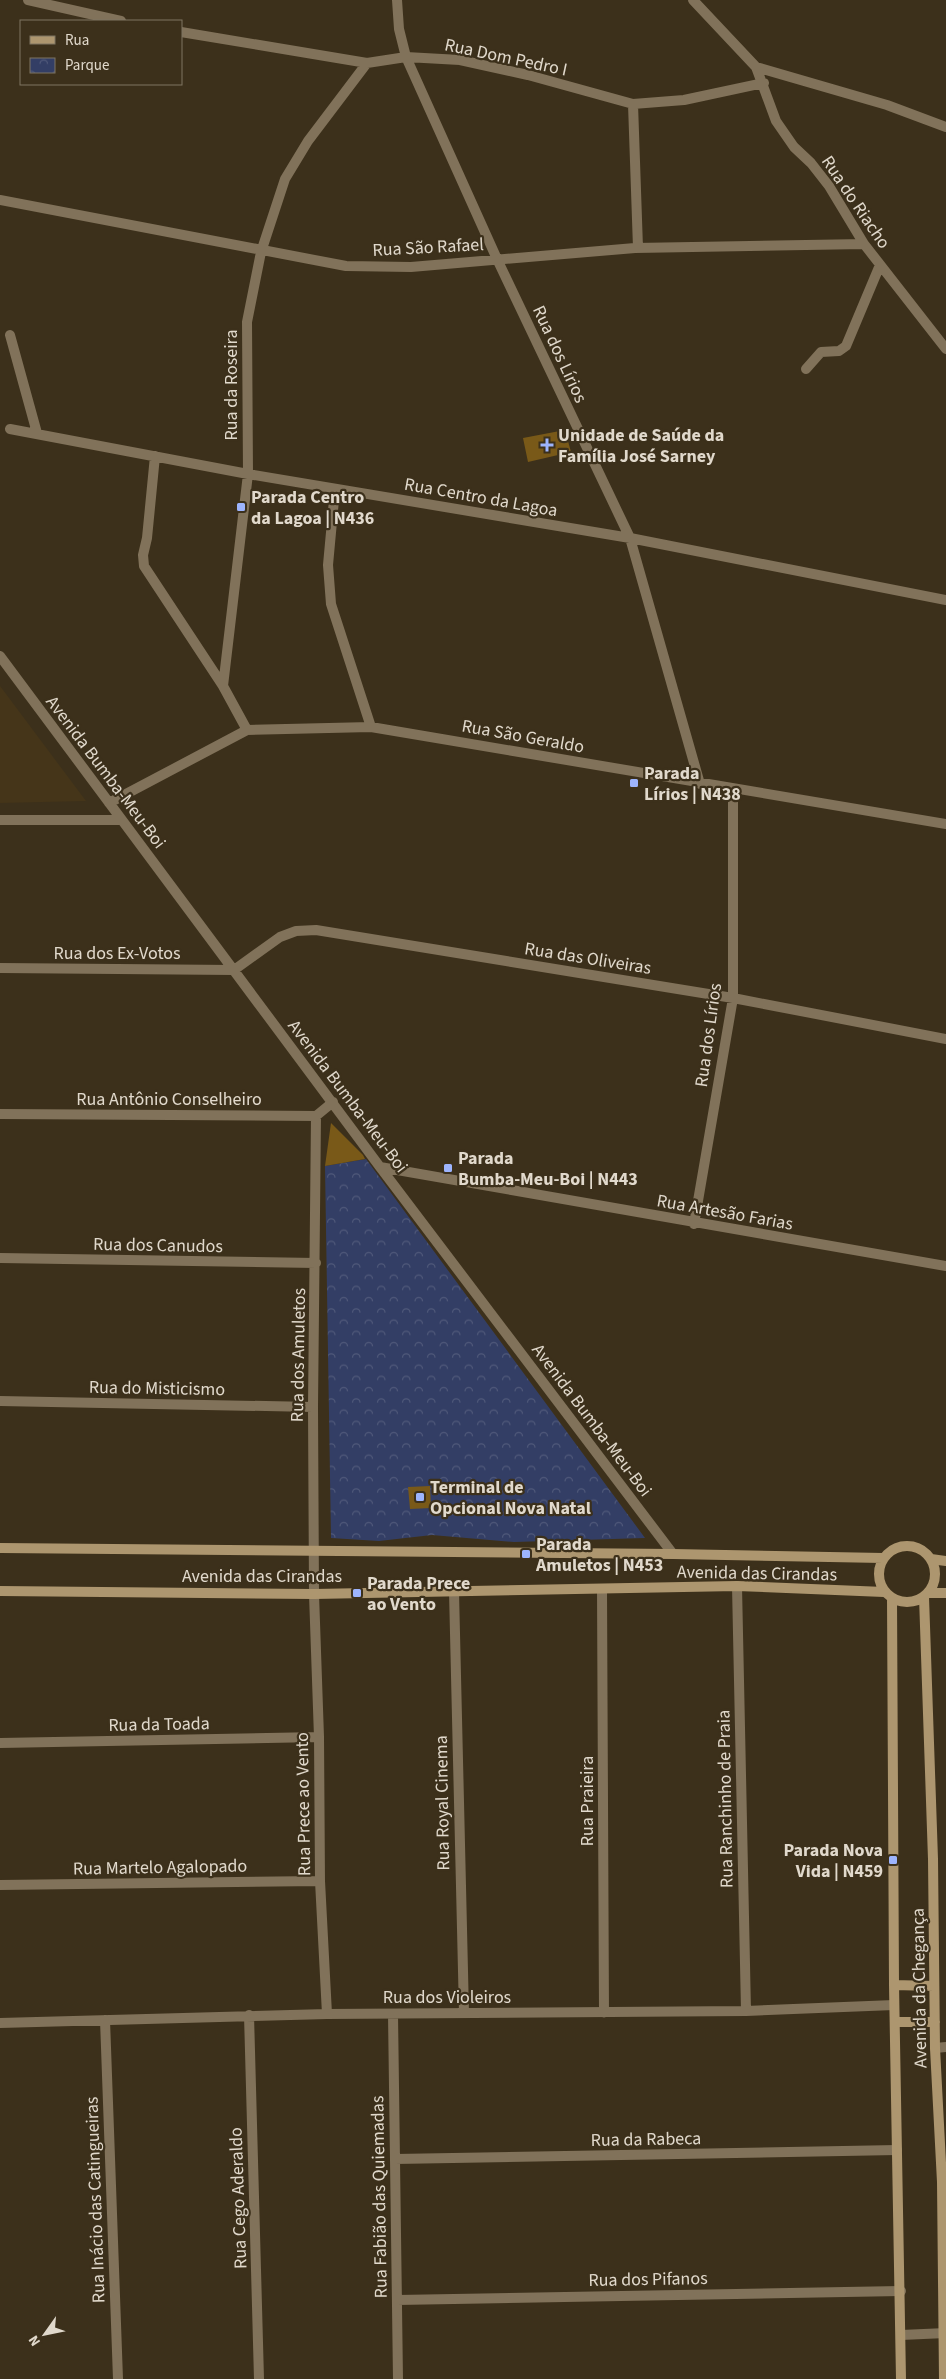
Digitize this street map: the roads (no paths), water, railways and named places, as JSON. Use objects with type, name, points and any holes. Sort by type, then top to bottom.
[{"type":"street","points":[[28,0],[117,20]]},
{"type":"street","name":"Rua dos Lírios","points":[[397,0],[399,29],[406,57],[497,259],[630,538],[700,784]]},
{"type":"street","name":"Rua do Riacho","points":[[693,0],[756,67],[764,83],[776,121],[794,147],[811,163],[829,186],[864,244],[946,348]]},
{"type":"street","name":"Rua Dom Pedro I","points":[[182,32],[367,63],[406,57],[470,62],[528,75],[633,104],[684,100],[764,83]]},
{"type":"street","name":"Rua da Roseira","points":[[223,686],[248,474],[247,322],[261,252],[285,179],[308,141],[367,63]]},
{"type":"street","points":[[756,67],[887,105],[946,127]]},
{"type":"street","points":[[633,104],[638,248]]},
{"type":"street","name":"Rua São Rafael","points":[[0,200],[261,252],[346,266],[380,267],[638,248],[864,244]]},
{"type":"street","points":[[806,368],[821,352],[839,351],[846,346],[880,265]]},
{"type":"street","points":[[10,335],[37,433]]},
{"type":"street","name":"Rua Centro da Lagoa","points":[[10,429],[248,474],[630,538],[946,600]]},
{"type":"street","points":[[155,456],[147,538],[143,555],[144,566],[223,686],[247,730]]},
{"type":"street","points":[[336,488],[328,565],[332,604],[371,727]]},
{"type":"street","name":"Avenida Bumba-Meu-Boi","points":[[0,656],[380,1167],[673,1554]]},
{"type":"street","name":"Rua São Geraldo","points":[[109,802],[247,730],[371,727],[733,790],[946,824]]},
{"type":"street","name":"Rua dos Lírios","points":[[694,1224],[732,998],[733,790]]},
{"type":"street","points":[[0,820],[122,820]]},
{"type":"street","name":"Rua das Oliveiras","points":[[234,970],[280,937],[296,931],[316,930],[732,998],[946,1039]]},
{"type":"street","name":"Rua dos Ex-Votos","points":[[0,968],[234,970]]},
{"type":"street","points":[[316,1116],[333,1102]]},
{"type":"street","name":"Rua Antônio Conselheiro","points":[[0,1114],[316,1116]]},
{"type":"street","name":"Rua dos Amuletos","points":[[314,1594],[313,1407],[316,1263],[316,1116]]},
{"type":"street","name":"Rua Artesão Farias","points":[[380,1167],[694,1224],[946,1266]]},
{"type":"street","name":"Rua dos Canudos","points":[[0,1258],[316,1263]]},
{"type":"street","name":"Rua do Misticismo","points":[[0,1401],[313,1407]]},
{"type":"street","points":[[897,1547],[919,1548],[930,1559],[935,1575],[933,1586],[926,1595],[917,1601],[906,1603],[888,1595],[880,1584],[878,1573],[883,1558],[897,1547]]},
{"type":"street","name":"Avenida das Cirandas","points":[[0,1548],[314,1553],[673,1554],[883,1558]]},
{"type":"street","points":[[930,1559],[946,1561]]},
{"type":"street","name":"Avenida das Cirandas","points":[[0,1591],[314,1594],[737,1586],[888,1595]]},
{"type":"street","name":"Rua Ranchinho de Praia","points":[[737,1586],[746,2011]]},
{"type":"street","name":"Rua Praieira","points":[[602,1589],[604,2012]]},
{"type":"street","name":"Rua Royal Cinema","points":[[454,1591],[464,2013]]},
{"type":"street","points":[[926,1595],[946,1593]]},
{"type":"street","name":"Rua Prece ao Vento","points":[[314,1594],[319,1737],[320,1881],[327,2014]]},
{"type":"street","name":"Avenida da Chegança","points":[[888,1595],[901,2379]]},
{"type":"street","name":"Avenida da Chegança","points":[[926,1595],[933,1849],[935,2048],[944,2182],[944,2379]]},
{"type":"street","name":"Rua da Toada","points":[[0,1744],[319,1737]]},
{"type":"street","name":"Rua Martelo Agalopado","points":[[0,1885],[320,1881]]},
{"type":"street","points":[[894,1985],[934,1986]]},
{"type":"street","name":"Rua dos Violeiros","points":[[0,2023],[249,2015],[746,2011],[894,2005]]},
{"type":"street","name":"Rua Fabião das Quiemadas","points":[[393,2014],[398,2379]]},
{"type":"street","name":"Rua Cego Aderaldo","points":[[249,2015],[259,2379]]},
{"type":"street","name":"Rua Inácio das Catingueiras","points":[[105,2020],[118,2379]]},
{"type":"street","points":[[895,2022],[935,2022]]},
{"type":"street","points":[[935,2048],[946,2047]]},
{"type":"street","name":"Rua da Rabeca","points":[[395,2159],[897,2150]]},
{"type":"street","name":"Rua dos Pifanos","points":[[397,2300],[901,2291]]},
{"type":"street","points":[[901,2334],[945,2333]]},
{"type":"place","name":"Unidade de Saúde da Família José Sarney","points":[[547,445]]},
{"type":"place","name":"Parada Centro da Lagoa | N436","points":[[241,507]]},
{"type":"place","name":"Parada Lírios | N438","points":[[634,783]]},
{"type":"place","name":"Parada Bumba-Meu-Boi | N443","points":[[448,1168]]},
{"type":"place","name":"Terminal de Opcional Nova Natal","points":[[420,1497]]},
{"type":"place","name":"Parada Amuletos | N453","points":[[526,1554]]},
{"type":"place","name":"Parada Prece ao Vento","points":[[357,1593]]},
{"type":"place","name":"Parada Nova Vida | N459","points":[[893,1860]]}]
